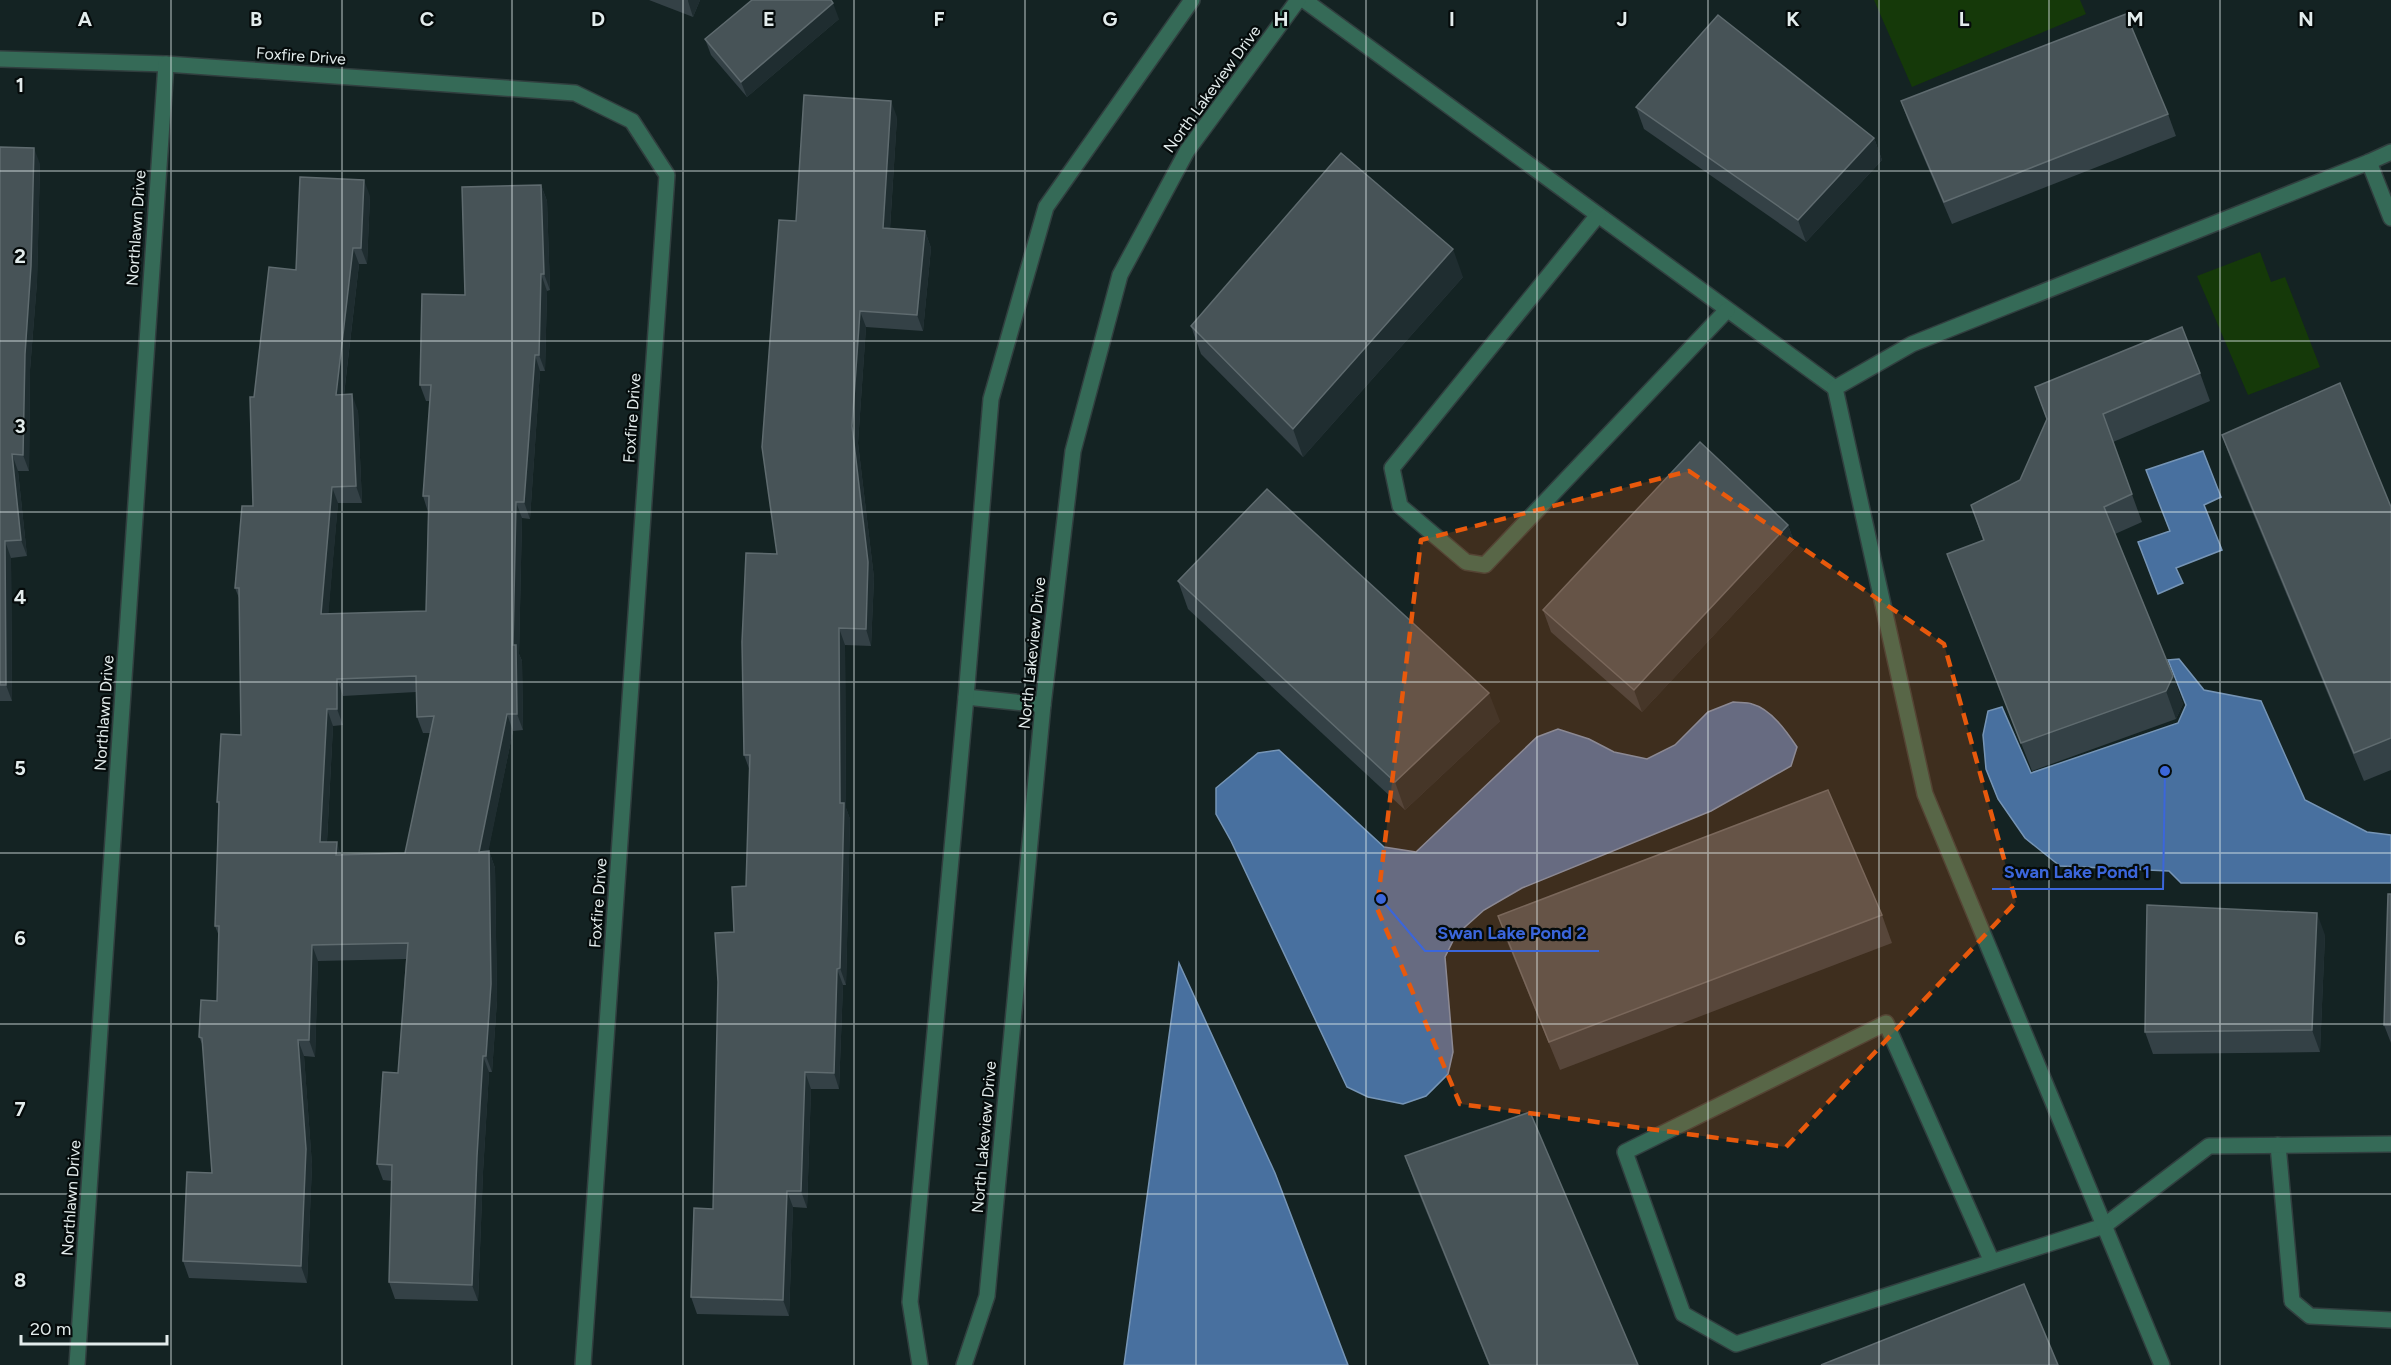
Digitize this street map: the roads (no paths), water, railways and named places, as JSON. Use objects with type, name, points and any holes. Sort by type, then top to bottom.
[{"type":"street","points":[[920,1365],[910,1302],[991,399],[1046,207],[1191,0]]},
{"type":"street","name":"North Lakeview Drive","points":[[964,1365],[987,1296],[1043,705],[1073,451],[1120,275],[1187,151],[1298,0]]},
{"type":"street","points":[[1304,0],[1835,388],[1925,794],[2162,1365]]},
{"type":"street","name":"Foxfire Drive","points":[[0,59],[166,64],[575,93],[632,121],[667,175],[583,1365]]},
{"type":"street","name":"Northlawn Drive","points":[[77,1365],[166,64]]},
{"type":"street","points":[[1835,388],[1912,344],[2391,152]]},
{"type":"street","points":[[2369,162],[2391,218]]},
{"type":"street","points":[[1598,215],[1392,468],[1400,506],[1466,562],[1485,565],[1727,310]]},
{"type":"street","points":[[966,697],[1043,705]]},
{"type":"street","points":[[1992,1262],[1886,1023],[1624,1152],[1683,1314],[1736,1344],[1992,1262],[2104,1226],[2209,1146],[2391,1144]]},
{"type":"street","points":[[2278,1146],[2292,1301],[2310,1316],[2391,1320]]},
{"type":"water","points":[[2203,451],[2221,497],[2204,505],[2222,550],[2176,568],[2183,583],[2158,594],[2138,542],[2170,531],[2146,470]]},
{"type":"water","points":[[2179,659],[2204,690],[2261,701],[2305,800],[2367,832],[2391,835],[2391,883],[2181,883],[2169,871],[2060,866],[2025,838],[1998,799],[1986,769],[1983,735],[1988,711],[2002,707],[2031,773],[2178,723],[2186,705],[2168,660]]},
{"type":"water","points":[[1733,702],[1750,703],[1759,707],[1778,722],[1797,747],[1791,766],[1711,811],[1522,888],[1484,910],[1456,935],[1445,957],[1453,1052],[1448,1074],[1426,1096],[1403,1104],[1368,1097],[1347,1087],[1231,841],[1216,814],[1216,788],[1258,753],[1279,750],[1384,847],[1416,852],[1537,737],[1558,729],[1589,739],[1614,752],[1647,759],[1675,745],[1708,712]]},
{"type":"water","points":[[1179,963],[1275,1173],[1348,1365],[1124,1365]]},
{"type":"place","name":"Swan Lake Pond 1","points":[[2165,771]]},
{"type":"place","name":"Swan Lake Pond 2","points":[[1381,899]]}]
